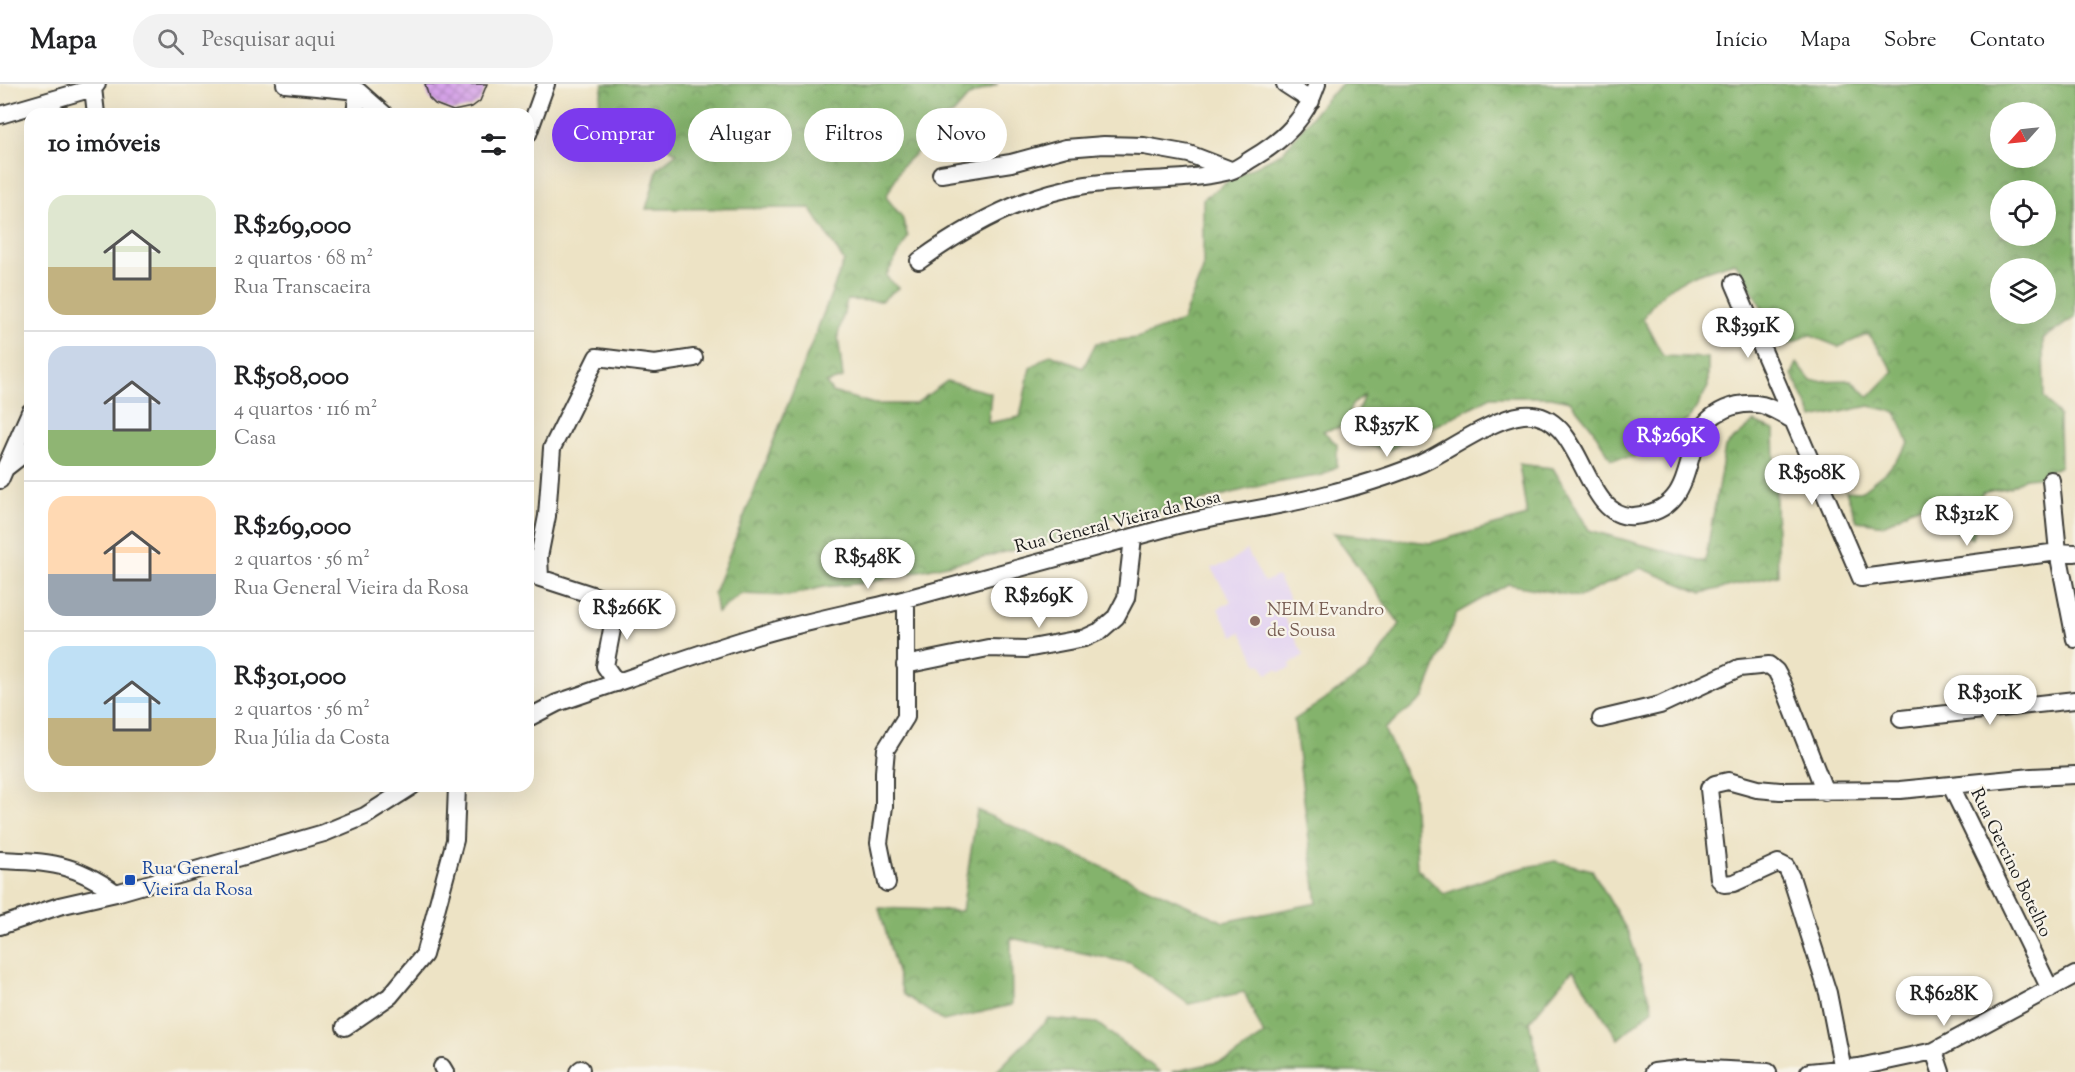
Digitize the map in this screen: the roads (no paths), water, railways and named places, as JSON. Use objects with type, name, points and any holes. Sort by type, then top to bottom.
[{"type":"street","points":[[285,84],[358,91],[377,108]]},
{"type":"street","points":[[534,117],[546,84]]},
{"type":"street","points":[[1284,84],[1311,102]]},
{"type":"street","points":[[919,261],[950,238],[987,217],[1064,189],[1131,179],[1232,171],[1274,146],[1296,125],[1311,102],[1317,84]]},
{"type":"street","points":[[52,106],[95,86],[96,108]]},
{"type":"street","points":[[356,108],[358,91]]},
{"type":"street","points":[[0,115],[24,111]]},
{"type":"street","points":[[940,174],[1011,163],[1066,148],[1104,145],[1144,146],[1189,154],[1232,171]]},
{"type":"street","points":[[1734,283],[1861,579],[2067,552]]},
{"type":"street","points":[[642,615],[617,603],[540,578],[539,557],[547,516],[552,448],[597,357],[655,364],[694,357]]},
{"type":"street","name":"Rua General Vieira da Rosa","points":[[534,715],[557,703],[757,636],[906,599],[1179,525],[1332,494],[1421,463],[1502,422],[1523,415],[1542,416],[1555,425],[1568,441],[1603,502],[1614,512],[1630,517],[1662,508],[1676,495],[1686,478],[1698,435],[1708,419],[1725,409],[1745,403],[1766,406],[1794,421]]},
{"type":"street","points":[[2,475],[24,426]]},
{"type":"street","points":[[2,475],[24,455]]},
{"type":"street","points":[[2051,480],[2067,552],[2075,639]]},
{"type":"street","points":[[905,665],[988,648],[1026,649],[1085,638],[1100,631],[1116,616],[1126,598],[1133,538]]},
{"type":"street","points":[[887,884],[879,843],[884,806],[886,749],[906,717],[906,599]]},
{"type":"street","points":[[617,603],[605,666],[617,683]]},
{"type":"street","points":[[1601,719],[1669,701],[1739,668],[1768,665],[1776,671],[1782,682],[1825,792]]},
{"type":"street","points":[[1901,718],[2075,700]]},
{"type":"street","points":[[1854,1070],[1786,867],[1778,863],[1734,883],[1724,884],[1719,879],[1709,789],[1715,783],[1728,781],[1757,789],[1825,792],[1952,786],[2032,777],[2075,775]]},
{"type":"street","name":"Rua Gercino Botelho","points":[[1952,786],[2050,989]]},
{"type":"street","points":[[0,926],[59,906],[324,833],[365,816],[403,792]]},
{"type":"street","points":[[345,1027],[390,996],[424,955],[455,840],[457,792]]},
{"type":"street","points":[[0,860],[46,862],[74,867],[116,892]]},
{"type":"street","points":[[1809,1072],[1854,1070],[1934,1051],[2075,975]]},
{"type":"street","points":[[1934,1051],[1941,1072]]},
{"type":"street","points":[[1654,1072],[1688,1068],[1768,1072]]},
{"type":"place","name":"NEIM Evandro de Sousa","points":[[1255,621]]},
{"type":"place","name":"Rua General Vieira da Rosa","points":[[130,880]]}]
